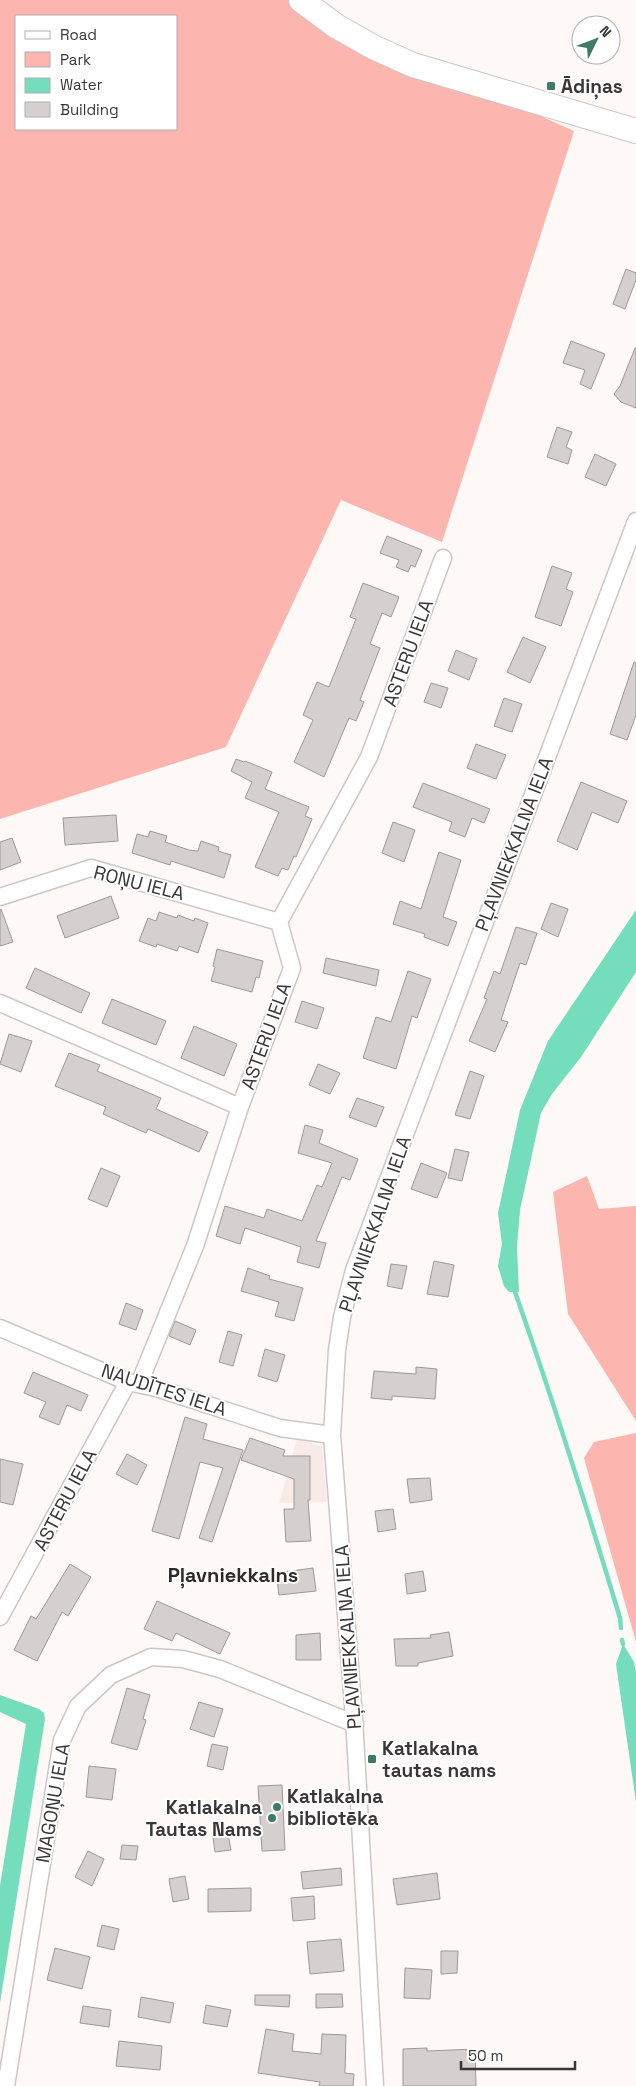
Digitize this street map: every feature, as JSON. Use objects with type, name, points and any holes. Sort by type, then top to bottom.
[{"type":"main road","points":[[301,0],[336,26],[374,47],[413,65],[636,131]]},
{"type":"street","name":"PĻAVNIEKKALNA IELA","points":[[375,2086],[354,1724],[332,1435],[337,1350],[342,1318],[354,1270],[636,521]]},
{"type":"street","name":"ASTERU IELA","points":[[0,1617],[134,1383],[195,1246],[240,1107],[292,968],[279,922],[369,757],[443,558]]},
{"type":"street","name":"ROŅU IELA","points":[[0,897],[91,868],[279,922]]},
{"type":"street","points":[[0,1003],[240,1107]]},
{"type":"street","name":"NAUDĪTES IELA","points":[[0,1328],[134,1383],[280,1428],[332,1435]]},
{"type":"street","name":"MAGOŅU IELA","points":[[6,2086],[62,1740],[78,1706],[111,1675],[151,1657],[183,1659],[220,1669],[354,1724]]},
{"type":"shaded area","points":[[297,1439],[322,1446],[327,1502],[279,1503]]},
{"type":"green space","points":[[0,0],[288,0],[293,5],[574,131],[442,542],[341,500],[226,747],[0,819]]},
{"type":"green space","points":[[587,1176],[599,1209],[636,1206],[636,1421],[568,1314],[553,1192]]},
{"type":"green space","points":[[636,1433],[636,1642],[584,1458],[594,1442]]},
{"type":"water","points":[[636,910],[636,972],[581,1057],[552,1094],[541,1113],[520,1210],[517,1247],[519,1292],[509,1292],[504,1286],[498,1266],[502,1244],[498,1213],[520,1110],[548,1041]]},
{"type":"water","points":[[623,1644],[634,1662],[636,1672],[636,1802],[616,1664]]},
{"type":"water","points":[[0,1695],[39,1709],[44,1713],[45,1719],[0,2003],[0,1886],[26,1724],[0,1712]]},
{"type":"building","points":[[626,269],[636,273],[636,280],[625,309],[613,304]]},
{"type":"building","points":[[571,341],[605,354],[591,389],[580,384],[585,370],[563,363]]},
{"type":"building","points":[[635,348],[636,408],[621,402],[614,394],[620,386]]},
{"type":"building","points":[[557,427],[572,432],[566,447],[572,450],[568,464],[547,457]]},
{"type":"building","points":[[595,454],[616,464],[606,486],[585,477]]},
{"type":"building","points":[[387,536],[422,550],[415,567],[411,565],[408,572],[396,567],[399,560],[380,553]]},
{"type":"building","points":[[552,566],[572,573],[566,589],[573,592],[561,626],[535,617]]},
{"type":"building","points":[[363,583],[399,597],[391,617],[382,613],[370,644],[380,648],[360,700],[364,702],[356,721],[349,718],[324,777],[294,762],[313,720],[303,715],[317,682],[329,687],[356,619],[350,617]]},
{"type":"building","points":[[523,637],[546,647],[530,683],[507,672]]},
{"type":"building","points":[[456,650],[477,659],[469,680],[448,671]]},
{"type":"building","points":[[634,662],[636,663],[636,715],[627,740],[610,734]]},
{"type":"building","points":[[431,683],[448,688],[441,708],[424,702]]},
{"type":"building","points":[[504,698],[522,704],[512,732],[494,726]]},
{"type":"building","points":[[476,744],[506,755],[496,779],[467,768]]},
{"type":"building","points":[[236,759],[272,772],[265,789],[309,807],[305,816],[312,819],[296,857],[294,856],[288,870],[282,868],[278,876],[255,867],[279,812],[245,798],[252,782],[231,771]]},
{"type":"building","points":[[581,782],[627,801],[618,823],[592,812],[577,850],[557,841]]},
{"type":"building","points":[[423,783],[490,809],[484,823],[472,818],[465,837],[449,831],[452,822],[413,807]]},
{"type":"building","points":[[116,815],[118,841],[65,845],[63,818]]},
{"type":"building","points":[[393,822],[415,830],[404,862],[382,853]]},
{"type":"building","points":[[150,831],[167,836],[165,842],[189,850],[198,851],[201,841],[219,847],[218,851],[231,855],[224,878],[171,861],[170,865],[132,853],[137,834],[148,837]]},
{"type":"building","points":[[12,838],[21,862],[0,870],[0,842]]},
{"type":"building","points":[[439,852],[461,860],[443,917],[457,922],[448,946],[424,937],[425,934],[393,924],[400,901],[421,909]]},
{"type":"building","points":[[111,896],[119,918],[65,938],[57,916]]},
{"type":"building","points":[[551,903],[568,909],[558,937],[541,929]]},
{"type":"building","points":[[0,910],[13,942],[0,946]]},
{"type":"building","points":[[159,912],[177,918],[178,915],[194,921],[195,918],[208,923],[198,953],[179,946],[177,951],[157,944],[156,947],[139,941],[148,918],[156,921]]},
{"type":"building","points":[[516,927],[537,933],[526,965],[520,963],[501,1020],[508,1022],[495,1052],[469,1041],[487,999],[484,998],[494,971],[500,974]]},
{"type":"building","points":[[217,949],[263,961],[259,978],[256,977],[252,992],[211,981]]},
{"type":"building","points":[[326,958],[379,970],[376,986],[323,973]]},
{"type":"building","points":[[35,968],[90,993],[81,1013],[26,988]]},
{"type":"building","points":[[408,971],[431,979],[417,1018],[412,1016],[396,1069],[363,1058],[376,1017],[391,1022]]},
{"type":"building","points":[[112,999],[166,1021],[156,1045],[102,1023]]},
{"type":"building","points":[[302,1001],[324,1008],[317,1029],[295,1022]]},
{"type":"building","points":[[194,1026],[237,1044],[224,1076],[181,1058]]},
{"type":"building","points":[[9,1034],[32,1041],[21,1072],[0,1064]]},
{"type":"building","points":[[69,1053],[100,1065],[97,1071],[161,1098],[156,1109],[208,1132],[199,1152],[148,1129],[146,1133],[103,1114],[106,1107],[55,1086]]},
{"type":"building","points":[[318,1064],[340,1073],[330,1094],[309,1085]]},
{"type":"building","points":[[470,1071],[484,1076],[470,1119],[455,1115]]},
{"type":"building","points":[[357,1098],[384,1107],[376,1127],[349,1117]]},
{"type":"building","points":[[305,1125],[323,1130],[319,1143],[358,1159],[350,1180],[342,1177],[316,1241],[326,1243],[319,1268],[297,1262],[301,1247],[245,1228],[240,1244],[216,1236],[225,1206],[264,1218],[267,1209],[302,1221],[317,1185],[322,1187],[332,1163],[298,1153]]},
{"type":"building","points":[[455,1149],[469,1152],[462,1181],[448,1178]]},
{"type":"building","points":[[421,1163],[447,1173],[437,1198],[411,1189]]},
{"type":"building","points":[[101,1168],[120,1176],[107,1207],[88,1199]]},
{"type":"building","points":[[434,1261],[454,1265],[448,1297],[427,1294]]},
{"type":"building","points":[[391,1264],[407,1266],[402,1289],[387,1286]]},
{"type":"building","points":[[248,1268],[270,1276],[269,1279],[303,1288],[294,1321],[275,1316],[279,1302],[241,1291]]},
{"type":"building","points":[[126,1303],[143,1310],[136,1330],[119,1324]]},
{"type":"building","points":[[175,1321],[196,1330],[190,1345],[169,1336]]},
{"type":"building","points":[[228,1331],[242,1335],[233,1366],[219,1362]]},
{"type":"building","points":[[265,1349],[285,1355],[277,1382],[258,1376]]},
{"type":"building","points":[[416,1367],[437,1369],[435,1399],[392,1396],[392,1400],[371,1398],[374,1371],[416,1374]]},
{"type":"building","points":[[33,1372],[88,1395],[81,1411],[67,1405],[59,1425],[39,1417],[46,1402],[24,1393]]},
{"type":"building","points":[[185,1417],[207,1424],[203,1439],[243,1450],[212,1542],[199,1538],[223,1468],[200,1462],[179,1539],[152,1531]]},
{"type":"building","points":[[250,1438],[285,1450],[283,1456],[310,1456],[310,1500],[308,1500],[311,1541],[286,1542],[284,1509],[294,1509],[294,1479],[241,1460]]},
{"type":"building","points":[[127,1454],[147,1465],[137,1485],[116,1474]]},
{"type":"building","points":[[0,1459],[23,1464],[13,1505],[0,1502]]},
{"type":"building","points":[[430,1478],[432,1500],[410,1503],[407,1479]]},
{"type":"building","points":[[393,1509],[396,1529],[378,1532],[375,1511]]},
{"type":"building","points":[[70,1564],[91,1577],[68,1616],[62,1612],[37,1661],[14,1650],[31,1616],[36,1619]]},
{"type":"building","points":[[313,1568],[316,1591],[279,1595],[276,1573]]},
{"type":"building","points":[[423,1571],[426,1591],[407,1594],[405,1574]]},
{"type":"building","points":[[157,1601],[230,1633],[220,1654],[176,1633],[172,1641],[144,1629]]},
{"type":"building","points":[[449,1632],[453,1656],[418,1663],[418,1666],[396,1666],[394,1639],[431,1638],[430,1635]]},
{"type":"building","points":[[320,1633],[321,1660],[296,1660],[296,1635]]},
{"type":"building","points":[[127,1688],[150,1695],[143,1719],[146,1720],[137,1750],[111,1743]]},
{"type":"building","points":[[199,1702],[223,1709],[214,1737],[190,1729]]},
{"type":"building","points":[[212,1744],[228,1747],[223,1770],[207,1766]]},
{"type":"building","points":[[89,1766],[116,1769],[112,1800],[86,1797]]},
{"type":"building","name":"Katlakalna Tautas Nams","points":[[282,1785],[285,1850],[262,1851],[258,1786]]},
{"type":"building","points":[[227,1828],[231,1850],[215,1852],[212,1830]]},
{"type":"building","points":[[122,1845],[138,1846],[136,1860],[120,1859]]},
{"type":"building","points":[[88,1851],[104,1859],[92,1886],[75,1877]]},
{"type":"building","points":[[341,1868],[342,1885],[303,1889],[301,1872]]},
{"type":"building","points":[[437,1873],[440,1899],[397,1905],[393,1879]]},
{"type":"building","points":[[185,1876],[189,1899],[173,1902],[169,1879]]},
{"type":"building","points":[[251,1888],[251,1911],[208,1912],[208,1889]]},
{"type":"building","points":[[314,1896],[315,1919],[293,1921],[291,1898]]},
{"type":"building","points":[[102,1925],[119,1929],[114,1950],[97,1946]]},
{"type":"building","points":[[341,1939],[344,1971],[310,1974],[307,1942]]},
{"type":"building","points":[[55,1948],[90,1957],[82,1989],[47,1980]]},
{"type":"building","points":[[441,1951],[458,1951],[457,1973],[441,1974]]},
{"type":"building","points":[[405,1968],[432,1970],[430,1999],[404,1998]]},
{"type":"building","points":[[316,1994],[342,1994],[343,2007],[316,2008]]},
{"type":"building","points":[[255,1995],[290,1995],[289,2007],[255,2005]]},
{"type":"building","points":[[141,1997],[174,2003],[170,2023],[138,2017]]},
{"type":"building","points":[[206,2005],[231,2010],[227,2027],[203,2023]]},
{"type":"building","points":[[83,2006],[111,2010],[109,2027],[80,2023]]},
{"type":"building","points":[[266,2029],[294,2034],[292,2051],[321,2054],[322,2034],[346,2035],[345,2073],[354,2074],[353,2086],[319,2086],[320,2082],[258,2073]]},
{"type":"building","points":[[119,2041],[162,2046],[160,2070],[116,2066]]},
{"type":"building","points":[[427,2048],[427,2051],[475,2049],[476,2086],[403,2086],[403,2049]]},
{"type":"waterway","points":[[515,1292],[582,1495],[620,1618],[621,1628]]},
{"type":"waterway","points":[[622,1640],[623,1644]]},
{"type":"place","name":"Ādiņas","points":[[551,86]]},
{"type":"place","name":"Katlakalna tautas nams","points":[[372,1759]]},
{"type":"place","name":"Katlakalna bibliotēka","points":[[277,1807]]},
{"type":"place","name":"Katlakalna Tautas Nams","points":[[272,1818]]},
{"type":"district","name":"Pļavniekkalns","points":[[233,1575]]}]
